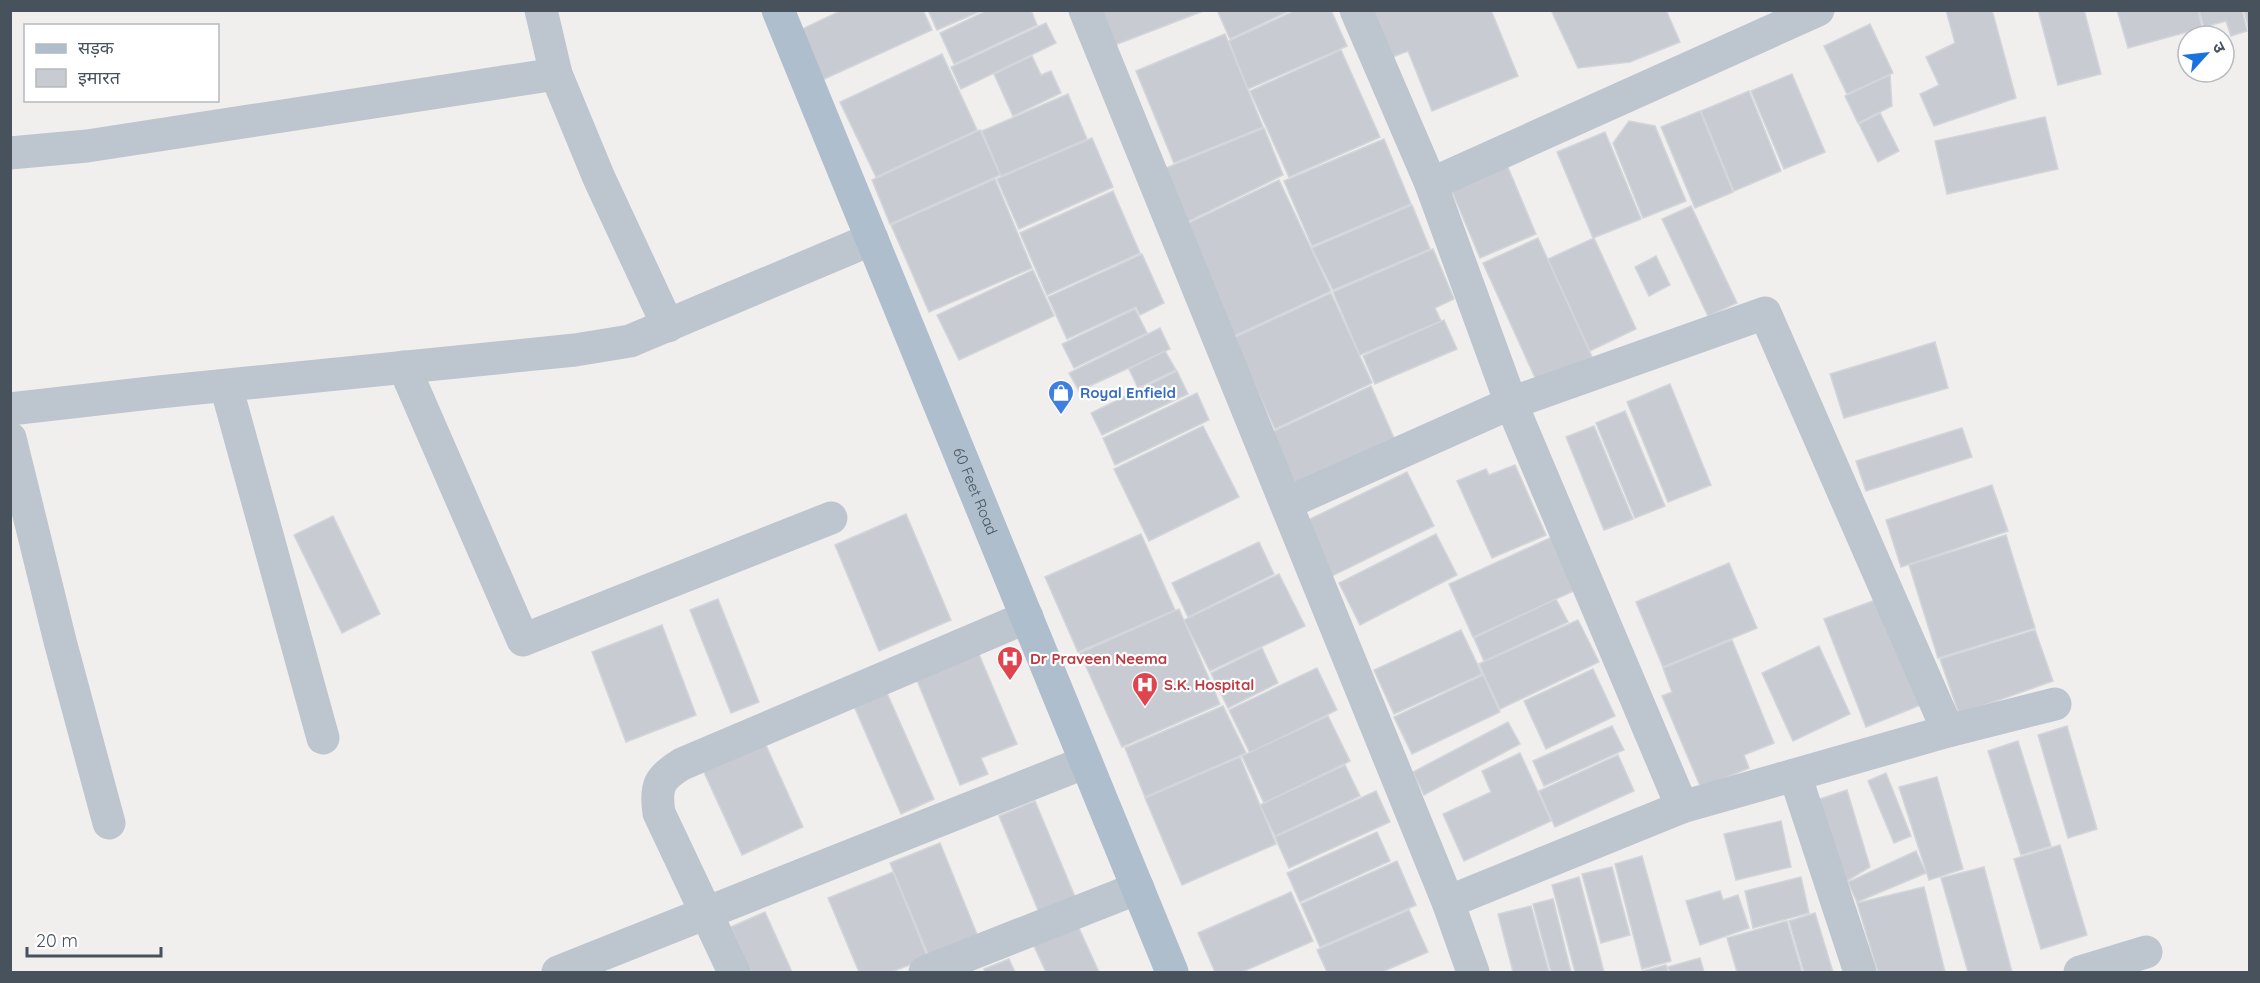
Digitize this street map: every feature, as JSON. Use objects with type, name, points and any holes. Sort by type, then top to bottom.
[{"type":"main road","name":"60 Feet Road","points":[[778,10],[1172,972]]},
{"type":"street","points":[[541,10],[555,74],[599,178],[668,326]]},
{"type":"street","points":[[1085,10],[1448,902],[1473,972]]},
{"type":"street","points":[[1356,10],[1431,183],[1511,403],[1682,807]]},
{"type":"street","points":[[1431,183],[1818,10]]},
{"type":"street","points":[[10,153],[87,146],[555,74]]},
{"type":"street","points":[[10,409],[575,350],[630,341],[872,239]]},
{"type":"street","points":[[1287,503],[1511,403],[1765,312],[1948,731]]},
{"type":"street","points":[[404,367],[523,640],[831,518]]},
{"type":"street","points":[[226,386],[323,738]]},
{"type":"street","points":[[10,438],[60,641],[110,824]]},
{"type":"street","points":[[734,972],[659,813],[656,793],[665,775],[682,764],[1027,616]]},
{"type":"street","points":[[1448,902],[1682,807],[1948,731],[2055,704]]},
{"type":"street","points":[[558,972],[1086,762]]},
{"type":"street","points":[[1795,775],[1860,972]]},
{"type":"street","points":[[925,972],[1138,888]]},
{"type":"street","points":[[2080,972],[2146,952]]},
{"type":"building","points":[[842,10],[923,10],[932,30],[820,81],[798,31]]},
{"type":"building","points":[[928,10],[983,10],[937,30]]},
{"type":"building","points":[[988,10],[1031,10],[1037,25],[954,64],[940,33]]},
{"type":"building","points":[[1101,10],[1206,10],[1115,45]]},
{"type":"building","points":[[1217,10],[1291,10],[1230,39]]},
{"type":"building","points":[[1296,10],[1331,10],[1347,46],[1248,89],[1229,41]]},
{"type":"building","points":[[1364,10],[1491,10],[1518,76],[1432,111],[1408,51],[1385,60]]},
{"type":"building","points":[[1551,10],[1666,10],[1680,42],[1630,62],[1578,68]]},
{"type":"building","points":[[1946,10],[1992,10],[2016,98],[1934,126],[1920,94],[1939,85],[1926,57],[1955,43]]},
{"type":"building","points":[[2038,10],[2084,10],[2101,74],[2058,85]]},
{"type":"building","points":[[2117,10],[2198,10],[2201,24],[2176,24],[2176,35],[2128,48]]},
{"type":"building","points":[[2199,10],[2242,10],[2247,31],[2236,34],[2236,24],[2227,24],[2226,21],[2203,24]]},
{"type":"building","points":[[2244,10],[2250,10],[2249,30]]},
{"type":"building","points":[[1046,23],[1056,43],[961,89],[951,67]]},
{"type":"building","points":[[1870,24],[1893,73],[1847,94],[1824,46]]},
{"type":"building","points":[[1225,34],[1263,127],[1174,163],[1136,71]]},
{"type":"building","points":[[1341,50],[1380,137],[1289,177],[1250,91]]},
{"type":"building","points":[[942,54],[977,130],[876,177],[840,102]]},
{"type":"building","points":[[1032,56],[1041,75],[1051,71],[1061,93],[1013,116],[994,74]]},
{"type":"building","points":[[1792,74],[1825,152],[1784,169],[1751,91]]},
{"type":"building","points":[[1890,75],[1892,106],[1858,123],[1845,96]]},
{"type":"building","points":[[1749,91],[1781,171],[1734,191],[1701,111]]},
{"type":"building","points":[[1068,94],[1087,139],[1001,176],[982,131]]},
{"type":"building","points":[[1700,111],[1733,192],[1695,208],[1661,127]]},
{"type":"building","points":[[1880,113],[1899,151],[1878,162],[1859,124]]},
{"type":"building","points":[[2045,117],[2058,169],[1947,194],[1935,141]]},
{"type":"building","points":[[1629,121],[1655,126],[1686,201],[1643,218],[1613,143]]},
{"type":"building","points":[[1264,128],[1283,175],[1179,226],[1166,168]]},
{"type":"building","points":[[980,130],[1000,175],[890,224],[872,180]]},
{"type":"building","points":[[1605,132],[1641,219],[1593,238],[1557,152]]},
{"type":"building","points":[[1092,138],[1113,187],[1019,229],[997,179]]},
{"type":"building","points":[[1384,139],[1411,204],[1312,246],[1284,181]]},
{"type":"building","points":[[1507,165],[1536,234],[1480,258],[1451,189]]},
{"type":"building","points":[[995,179],[1032,268],[929,312],[891,225]]},
{"type":"building","points":[[1279,180],[1331,291],[1232,337],[1180,227]]},
{"type":"building","points":[[1113,191],[1140,253],[1047,295],[1020,233]]},
{"type":"building","points":[[1412,205],[1430,249],[1333,290],[1312,248]]},
{"type":"building","points":[[1691,206],[1737,303],[1708,316],[1662,219]]},
{"type":"building","points":[[1538,238],[1592,357],[1537,382],[1483,263]]},
{"type":"building","points":[[1594,238],[1636,329],[1590,351],[1548,259]]},
{"type":"building","points":[[1433,249],[1454,299],[1435,308],[1441,321],[1360,355],[1333,292]]},
{"type":"building","points":[[1142,254],[1164,303],[1140,315],[1136,307],[1067,339],[1048,297]]},
{"type":"building","points":[[1656,256],[1670,285],[1649,296],[1635,267]]},
{"type":"building","points":[[1033,270],[1054,316],[959,360],[937,315]]},
{"type":"building","points":[[1331,293],[1372,383],[1275,429],[1233,338]]},
{"type":"building","points":[[1135,309],[1147,333],[1074,368],[1062,344]]},
{"type":"building","points":[[1444,320],[1457,349],[1375,384],[1363,356]]},
{"type":"building","points":[[1160,328],[1170,349],[1079,391],[1069,373]]},
{"type":"building","points":[[1935,342],[1948,388],[1844,418],[1830,374]]},
{"type":"building","points":[[1165,351],[1176,370],[1138,388],[1129,369]]},
{"type":"building","points":[[1177,371],[1188,394],[1102,435],[1091,413]]},
{"type":"building","points":[[1670,384],[1711,485],[1668,502],[1627,402]]},
{"type":"building","points":[[1371,386],[1394,438],[1295,484],[1270,433]]},
{"type":"building","points":[[1197,393],[1209,420],[1115,465],[1103,438]]},
{"type":"building","points":[[1625,411],[1665,506],[1635,518],[1596,423]]},
{"type":"building","points":[[1203,426],[1239,497],[1149,541],[1114,469]]},
{"type":"building","points":[[1594,426],[1633,519],[1604,530],[1566,437]]},
{"type":"building","points":[[1962,428],[1972,457],[1866,491],[1856,461]]},
{"type":"building","points":[[1515,465],[1546,535],[1492,558],[1457,481],[1486,469],[1489,475]]},
{"type":"building","points":[[1407,472],[1434,526],[1332,576],[1306,521]]},
{"type":"building","points":[[1992,485],[2008,531],[1901,567],[1886,520]]},
{"type":"building","points":[[906,514],[951,620],[879,651],[835,545]]},
{"type":"building","points":[[333,516],[380,614],[342,633],[294,535]]},
{"type":"building","points":[[1141,534],[1175,610],[1078,652],[1045,577]]},
{"type":"building","points":[[1436,534],[1457,575],[1360,625],[1339,583]]},
{"type":"building","points":[[2006,535],[2035,628],[1938,658],[1909,565]]},
{"type":"building","points":[[1552,537],[1576,590],[1473,637],[1449,584]]},
{"type":"building","points":[[1259,542],[1274,574],[1188,617],[1172,583]]},
{"type":"building","points":[[1729,563],[1757,628],[1663,667],[1636,602]]},
{"type":"building","points":[[1279,574],[1305,626],[1210,671],[1184,620]]},
{"type":"building","points":[[1881,598],[1923,704],[1866,727],[1824,619]]},
{"type":"building","points":[[718,599],[759,702],[731,713],[690,610]]},
{"type":"building","points":[[1556,599],[1568,622],[1484,661],[1474,638]]},
{"type":"building","points":[[1179,609],[1220,704],[1122,747],[1080,653]]},
{"type":"building","points":[[1578,620],[1599,662],[1500,709],[1479,664]]},
{"type":"building","points":[[662,625],[696,715],[626,742],[592,652]]},
{"type":"building","points":[[1461,630],[1482,674],[1394,714],[1374,670]]},
{"type":"building","points":[[2035,630],[2053,681],[1959,714],[1940,659]]},
{"type":"building","points":[[1732,640],[1774,743],[1744,755],[1749,768],[1701,788],[1662,696],[1672,692],[1663,668]]},
{"type":"building","points":[[1819,646],[1850,714],[1793,741],[1762,673]]},
{"type":"building","points":[[1262,648],[1278,683],[1228,708],[1211,673]]},
{"type":"building","points":[[978,652],[1017,744],[981,758],[988,774],[960,785],[916,678]]},
{"type":"building","points":[[1317,668],[1337,710],[1250,753],[1229,710]]},
{"type":"building","points":[[1593,669],[1615,716],[1546,749],[1524,701]]},
{"type":"building","points":[[1483,675],[1500,712],[1412,754],[1394,717]]},
{"type":"building","points":[[886,691],[934,799],[901,814],[854,706]]},
{"type":"building","points":[[1223,706],[1246,753],[1145,797],[1125,748]]},
{"type":"building","points":[[1328,716],[1350,761],[1264,803],[1242,756]]},
{"type":"building","points":[[1508,722],[1520,744],[1424,795],[1413,772]]},
{"type":"building","points":[[1612,726],[1624,750],[1544,786],[1533,761]]},
{"type":"building","points":[[2067,726],[2097,829],[2068,838],[2038,735]]},
{"type":"building","points":[[764,741],[803,827],[742,855],[703,770]]},
{"type":"building","points":[[2018,741],[2051,846],[2021,855],[1988,751]]},
{"type":"building","points":[[1520,753],[1551,821],[1464,861],[1443,814],[1491,792],[1482,771]]},
{"type":"building","points":[[1618,755],[1634,791],[1555,827],[1539,791]]},
{"type":"building","points":[[1240,757],[1276,844],[1182,885],[1145,798]]},
{"type":"building","points":[[1345,765],[1360,796],[1275,836],[1260,805]]},
{"type":"building","points":[[1886,773],[1911,836],[1894,843],[1868,781]]},
{"type":"building","points":[[1937,777],[1963,869],[1929,880],[1899,787]]},
{"type":"building","points":[[1847,790],[1870,867],[1842,884],[1817,800]]},
{"type":"building","points":[[1376,791],[1390,822],[1289,868],[1275,837]]},
{"type":"building","points":[[1035,801],[1079,906],[1043,922],[999,816]]},
{"type":"building","points":[[1781,821],[1791,867],[1736,880],[1724,834]]},
{"type":"building","points":[[1377,832],[1390,861],[1300,902],[1287,873]]},
{"type":"building","points":[[940,843],[979,939],[930,959],[890,863]]},
{"type":"building","points":[[2060,845],[2087,935],[2041,949],[2014,859]]},
{"type":"building","points":[[1916,851],[1926,873],[1857,902],[1848,882]]},
{"type":"building","points":[[1642,856],[1671,961],[1642,969],[1615,864]]},
{"type":"building","points":[[1397,861],[1416,905],[1320,947],[1301,904]]},
{"type":"building","points":[[1612,867],[1630,935],[1601,943],[1582,874]]},
{"type":"building","points":[[1984,867],[2012,972],[1968,972],[1941,878]]},
{"type":"building","points":[[893,872],[928,958],[891,972],[859,972],[828,898]]},
{"type":"building","points":[[1579,877],[1604,972],[1575,972],[1552,885]]},
{"type":"building","points":[[1801,877],[1809,913],[1753,928],[1745,891]]},
{"type":"building","points":[[1924,887],[1945,972],[1878,972],[1857,903]]},
{"type":"building","points":[[1720,891],[1723,900],[1738,895],[1749,928],[1700,945],[1686,901]]},
{"type":"building","points":[[1291,892],[1313,941],[1242,972],[1215,972],[1198,933]]},
{"type":"building","points":[[1553,899],[1571,972],[1551,972],[1533,904]]},
{"type":"building","points":[[1531,906],[1549,972],[1513,972],[1498,914]]},
{"type":"building","points":[[1409,910],[1428,952],[1382,972],[1327,972],[1317,950]]},
{"type":"building","points":[[765,912],[792,972],[751,972],[731,927]]},
{"type":"building","points":[[1815,913],[1833,972],[1804,972],[1789,921]]},
{"type":"building","points":[[1787,921],[1802,972],[1737,972],[1727,938]]},
{"type":"building","points":[[1077,924],[1099,972],[1046,972],[1033,944]]},
{"type":"building","points":[[1700,958],[1704,972],[1670,972],[1668,967]]},
{"type":"building","points":[[1009,959],[1015,972],[985,972],[984,969]]},
{"type":"building","points":[[1666,965],[1668,972],[1640,972]]},
{"type":"place","name":"Royal Enfield","points":[[1061,416]]},
{"type":"place","name":"Dr Praveen Neema","points":[[1010,682]]},
{"type":"place","name":"S.K. Hospital","points":[[1145,708]]}]
